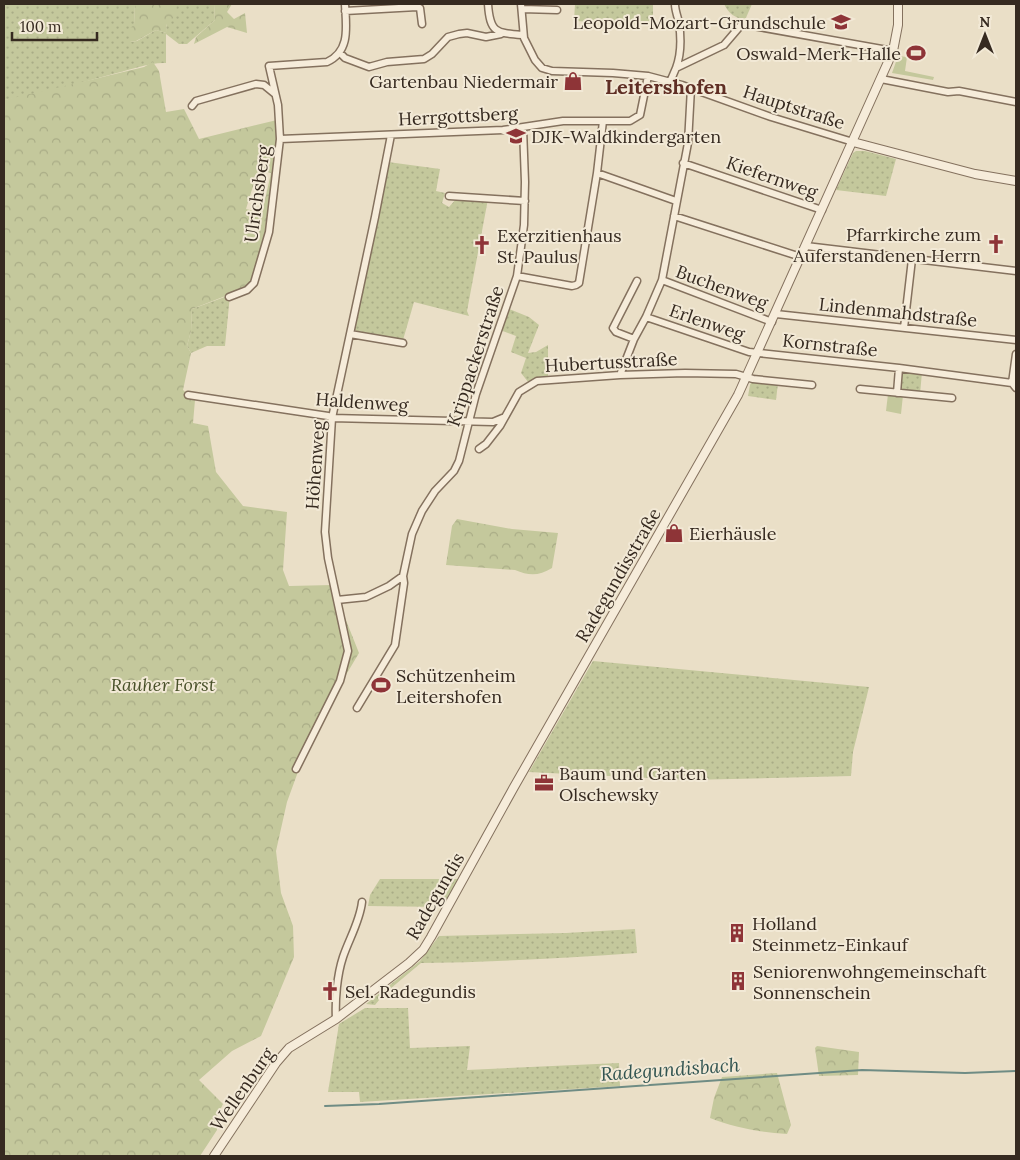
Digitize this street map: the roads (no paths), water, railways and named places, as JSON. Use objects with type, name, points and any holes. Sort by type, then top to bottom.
[{"type":"street","points":[[488,4],[489,19],[494,28],[501,34]]},
{"type":"street","points":[[670,82],[679,59],[679,24],[675,4]]},
{"type":"street","name":"Radegundisstraße","points":[[514,788],[736,400],[893,51],[898,25],[898,4]]},
{"type":"street","points":[[340,53],[345,58],[369,67],[387,62],[424,59],[432,54],[448,38],[459,34],[467,33],[486,37],[501,34],[524,35],[521,6],[557,10]]},
{"type":"street","points":[[280,139],[278,112],[270,66],[327,62],[340,53],[347,33],[345,7],[417,7],[420,8],[422,24]]},
{"type":"street","points":[[676,68],[724,46],[742,24],[893,51]]},
{"type":"street","name":"Hauptstraße","points":[[524,35],[535,60],[542,68],[552,71],[648,76],[691,88],[771,117],[853,142],[975,174],[1016,181]]},
{"type":"street","name":"Herrgottsberg","points":[[280,139],[447,133],[523,128],[562,121],[630,121],[640,115],[648,76]]},
{"type":"street","points":[[881,79],[948,92],[959,91],[1016,102]]},
{"type":"street","points":[[192,106],[196,101],[256,84],[264,85],[275,94]]},
{"type":"street","points":[[620,375],[634,339],[662,280],[690,131],[691,88]]},
{"type":"street","points":[[517,276],[572,286],[579,283],[597,174],[603,121]]},
{"type":"street","name":"Krippackerstraße","points":[[403,576],[412,534],[422,511],[436,491],[454,471],[459,461],[476,394],[517,276],[524,225],[525,201],[523,128]]},
{"type":"street","name":"Höhenweg","points":[[296,769],[340,681],[348,651],[328,558],[325,532],[332,418],[391,135]]},
{"type":"street","name":"Ulrichsberg","points":[[229,297],[251,287],[258,272],[270,232],[280,139]]},
{"type":"street","name":"Kiefernweg","points":[[684,163],[822,210]]},
{"type":"street","points":[[597,174],[676,201]]},
{"type":"street","points":[[449,196],[525,201]]},
{"type":"street","points":[[674,216],[801,257]]},
{"type":"street","points":[[806,246],[1016,271]]},
{"type":"street","points":[[904,328],[912,259]]},
{"type":"street","name":"Buchenweg","points":[[662,280],[772,322]]},
{"type":"street","points":[[634,339],[616,332],[613,328],[637,281]]},
{"type":"street","name":"Lindenmahdstraße","points":[[776,314],[1016,340]]},
{"type":"street","name":"Erlenweg","points":[[646,317],[749,352],[758,352]]},
{"type":"street","points":[[350,334],[404,343]]},
{"type":"street","name":"Kornstraße","points":[[758,352],[899,368],[1014,385]]},
{"type":"street","points":[[1014,385],[1016,354]]},
{"type":"street","name":"Kornstraße","points":[[897,393],[899,368]]},
{"type":"street","name":"Hubertusstraße","points":[[479,449],[492,437],[519,392],[536,382],[620,375],[685,373],[736,374],[747,377]]},
{"type":"street","points":[[747,377],[812,385]]},
{"type":"street","points":[[860,389],[952,398]]},
{"type":"street","name":"Haldenweg","points":[[188,395],[332,418],[493,422],[505,417]]},
{"type":"street","points":[[337,600],[366,597],[389,586],[403,576],[404,583],[395,645],[357,708]]},
{"type":"street","name":"Radegundis","points":[[297,1042],[336,1019],[423,950],[514,788]]},
{"type":"street","points":[[336,1019],[340,970],[362,902]]},
{"type":"street","name":"Wellenburg","points":[[214,1156],[276,1063],[297,1042]]},
{"type":"waterway","name":"Radegundisbach","points":[[325,1106],[379,1104],[862,1070],[965,1073],[1016,1071]]},
{"type":"place","name":"Leopold-Mozart-Grundschule","points":[[841,22]]},
{"type":"place","name":"Oswald-Merk-Halle","points":[[916,53]]},
{"type":"place","name":"Gartenbau Niedermair","points":[[573,81]]},
{"type":"place","name":"DJK-Waldkindergarten","points":[[516,136]]},
{"type":"place","name":"Pfarrkirche zum Auferstandenen Herrn","points":[[996,244]]},
{"type":"place","name":"Exerzitienhaus St. Paulus","points":[[482,245]]},
{"type":"place","name":"Eierhäusle","points":[[674,533]]},
{"type":"place","name":"Schützenheim Leitershofen","points":[[381,685]]},
{"type":"place","name":"Baum und Garten Olschewsky","points":[[544,783]]},
{"type":"place","name":"Holland Steinmetz-Einkauf","points":[[737,933]]},
{"type":"place","name":"Seniorenwohngemeinschaft Sonnenschein","points":[[738,981]]},
{"type":"place","name":"Sel. Radegundis","points":[[330,991]]},
{"type":"district","name":"Leitershofen","points":[[666,86]]},
{"type":"park label","name":"Rauher Forst","points":[[163,684]]}]
